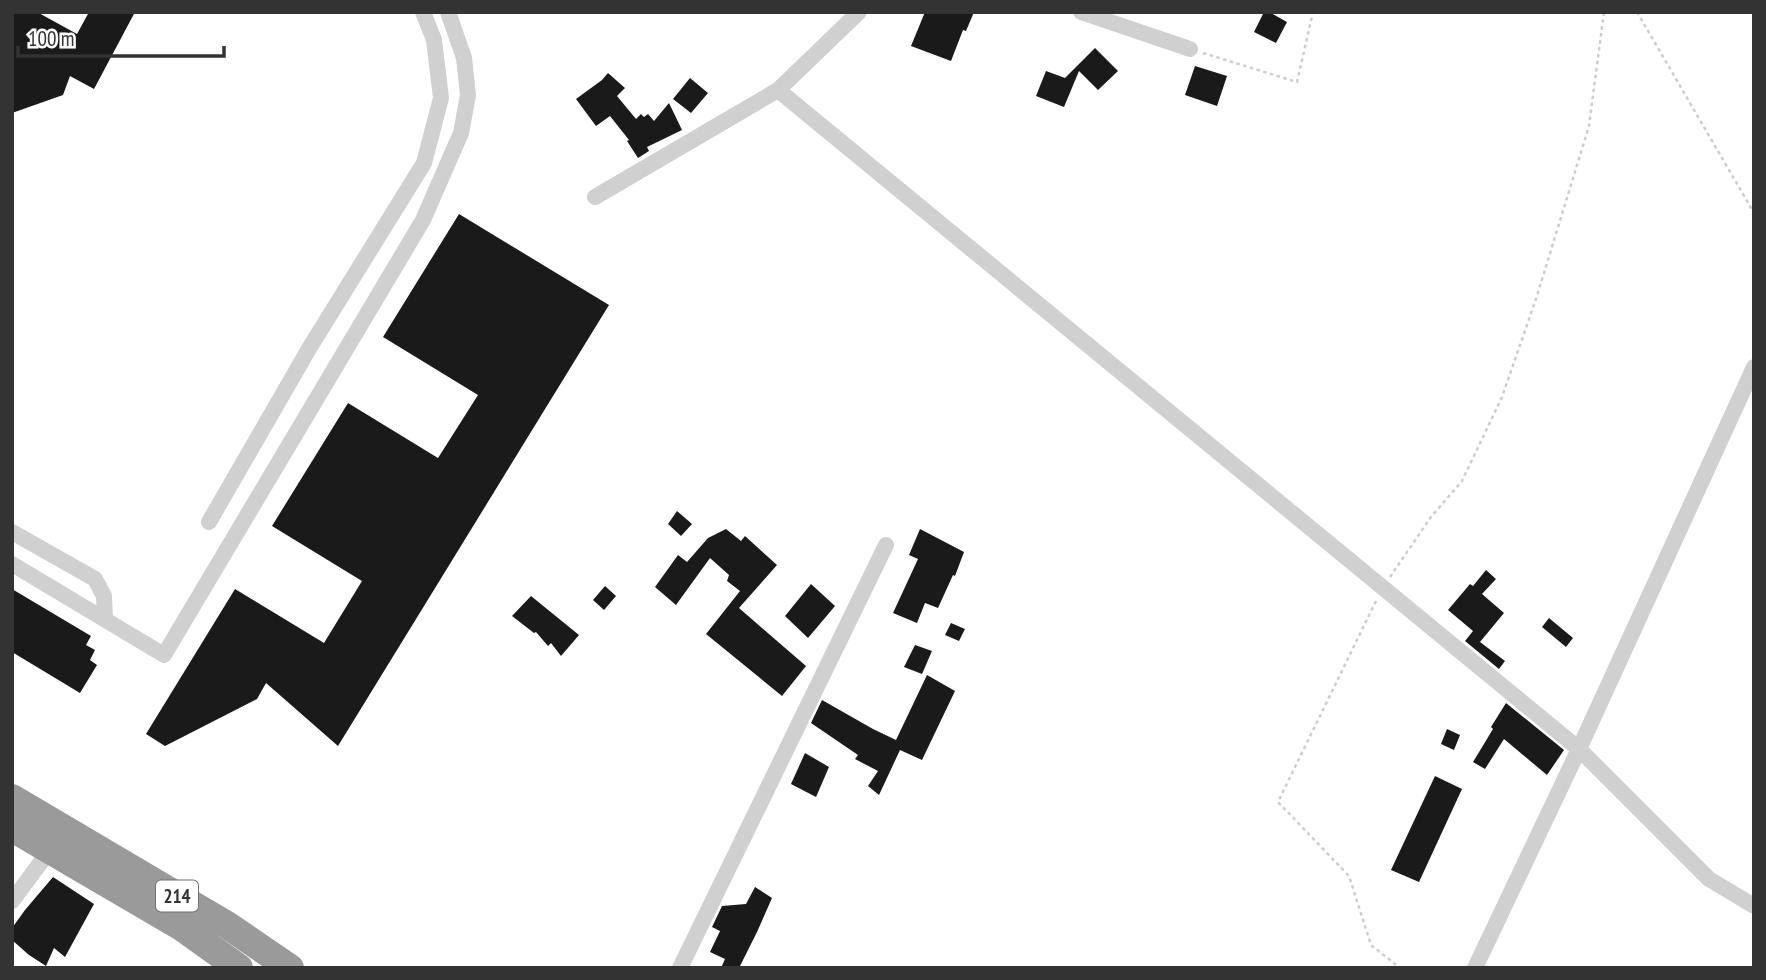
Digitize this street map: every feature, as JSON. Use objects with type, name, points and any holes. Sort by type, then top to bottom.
[{"type":"highway","name":"214","points":[[12,798],[227,925],[290,968]]},
{"type":"highway","name":"214","points":[[12,828],[183,928],[239,968]]},
{"type":"street","points":[[209,522],[310,347],[424,163],[441,98],[434,40],[424,12]]},
{"type":"street","points":[[12,564],[164,655],[423,220],[461,133],[468,95],[464,58],[448,12]]},
{"type":"street","points":[[595,197],[778,90],[859,12]]},
{"type":"street","points":[[1080,12],[1190,49]]},
{"type":"street","points":[[778,90],[1579,749],[1710,879],[1754,906]]},
{"type":"street","points":[[1475,968],[1579,749],[1754,367]]},
{"type":"street","points":[[12,532],[95,579],[104,596],[105,618]]},
{"type":"street","points":[[680,968],[886,545]]},
{"type":"street","points":[[12,901],[50,850]]},
{"type":"path","points":[[1190,49],[1297,82],[1313,12]]},
{"type":"path","points":[[1400,968],[1371,945],[1349,876],[1278,802],[1383,588],[1431,517],[1462,481],[1502,397],[1536,299],[1588,126],[1604,12]]},
{"type":"path","points":[[1637,12],[1754,213]]},
{"type":"building","points":[[12,12],[37,12],[77,34],[89,12],[135,12],[94,89],[70,76],[63,95],[12,113]]},
{"type":"building","points":[[925,12],[974,12],[966,31],[963,30],[951,61],[911,46]]},
{"type":"building","points":[[1264,12],[1287,22],[1276,43],[1254,32]]},
{"type":"building","points":[[1095,48],[1118,71],[1098,90],[1079,71],[1064,107],[1036,96],[1046,71],[1065,78]]},
{"type":"building","points":[[1195,66],[1227,76],[1217,106],[1185,95]]},
{"type":"building","points":[[608,73],[625,88],[617,96],[636,119],[641,114],[644,117],[648,114],[654,121],[669,103],[682,130],[647,147],[649,151],[638,158],[627,141],[629,140],[610,116],[596,126],[576,99]]},
{"type":"building","points":[[690,78],[708,93],[691,113],[673,99]]},
{"type":"building","points":[[459,214],[609,305],[338,746],[266,683],[257,699],[165,746],[146,734],[235,589],[324,643],[362,581],[272,526],[348,403],[438,458],[478,395],[383,337]]},
{"type":"building","points":[[677,511],[692,524],[681,536],[668,524]]},
{"type":"building","points":[[726,529],[741,541],[745,536],[777,565],[739,608],[806,666],[782,696],[706,634],[740,591],[727,581],[729,575],[710,558],[676,605],[655,587],[678,555],[687,562],[708,538]]},
{"type":"building","points":[[920,529],[964,552],[938,608],[925,603],[917,623],[893,613],[918,559],[909,555]]},
{"type":"building","points":[[1486,570],[1496,579],[1482,594],[1504,613],[1480,642],[1505,661],[1499,669],[1465,641],[1473,631],[1448,610]]},
{"type":"building","points":[[811,584],[835,606],[808,638],[785,616]]},
{"type":"building","points":[[605,586],[616,596],[604,610],[593,600]]},
{"type":"building","points":[[12,589],[91,636],[86,645],[95,650],[90,660],[97,665],[80,693],[12,652]]},
{"type":"building","points":[[531,596],[579,635],[561,656],[551,643],[548,646],[536,632],[512,616]]},
{"type":"building","points":[[1549,618],[1573,638],[1566,647],[1542,627]]},
{"type":"building","points":[[951,623],[965,629],[959,641],[945,635]]},
{"type":"building","points":[[915,645],[932,651],[922,674],[904,667]]},
{"type":"building","points":[[927,675],[955,691],[922,760],[900,750],[879,795],[868,786],[878,771],[855,759],[858,755],[811,723],[822,700],[896,740]]},
{"type":"building","points":[[1506,703],[1564,750],[1547,775],[1504,739],[1485,769],[1473,762]]},
{"type":"building","points":[[1447,729],[1460,735],[1454,750],[1441,744]]},
{"type":"building","points":[[805,753],[829,767],[816,797],[791,784]]},
{"type":"building","points":[[1435,776],[1462,789],[1419,882],[1391,870]]},
{"type":"building","points":[[53,877],[94,904],[65,957],[54,948],[46,966],[12,940],[12,928]]},
{"type":"building","points":[[755,887],[772,898],[739,968],[721,968],[725,959],[710,952],[720,931],[712,927],[722,906],[746,904]]}]
